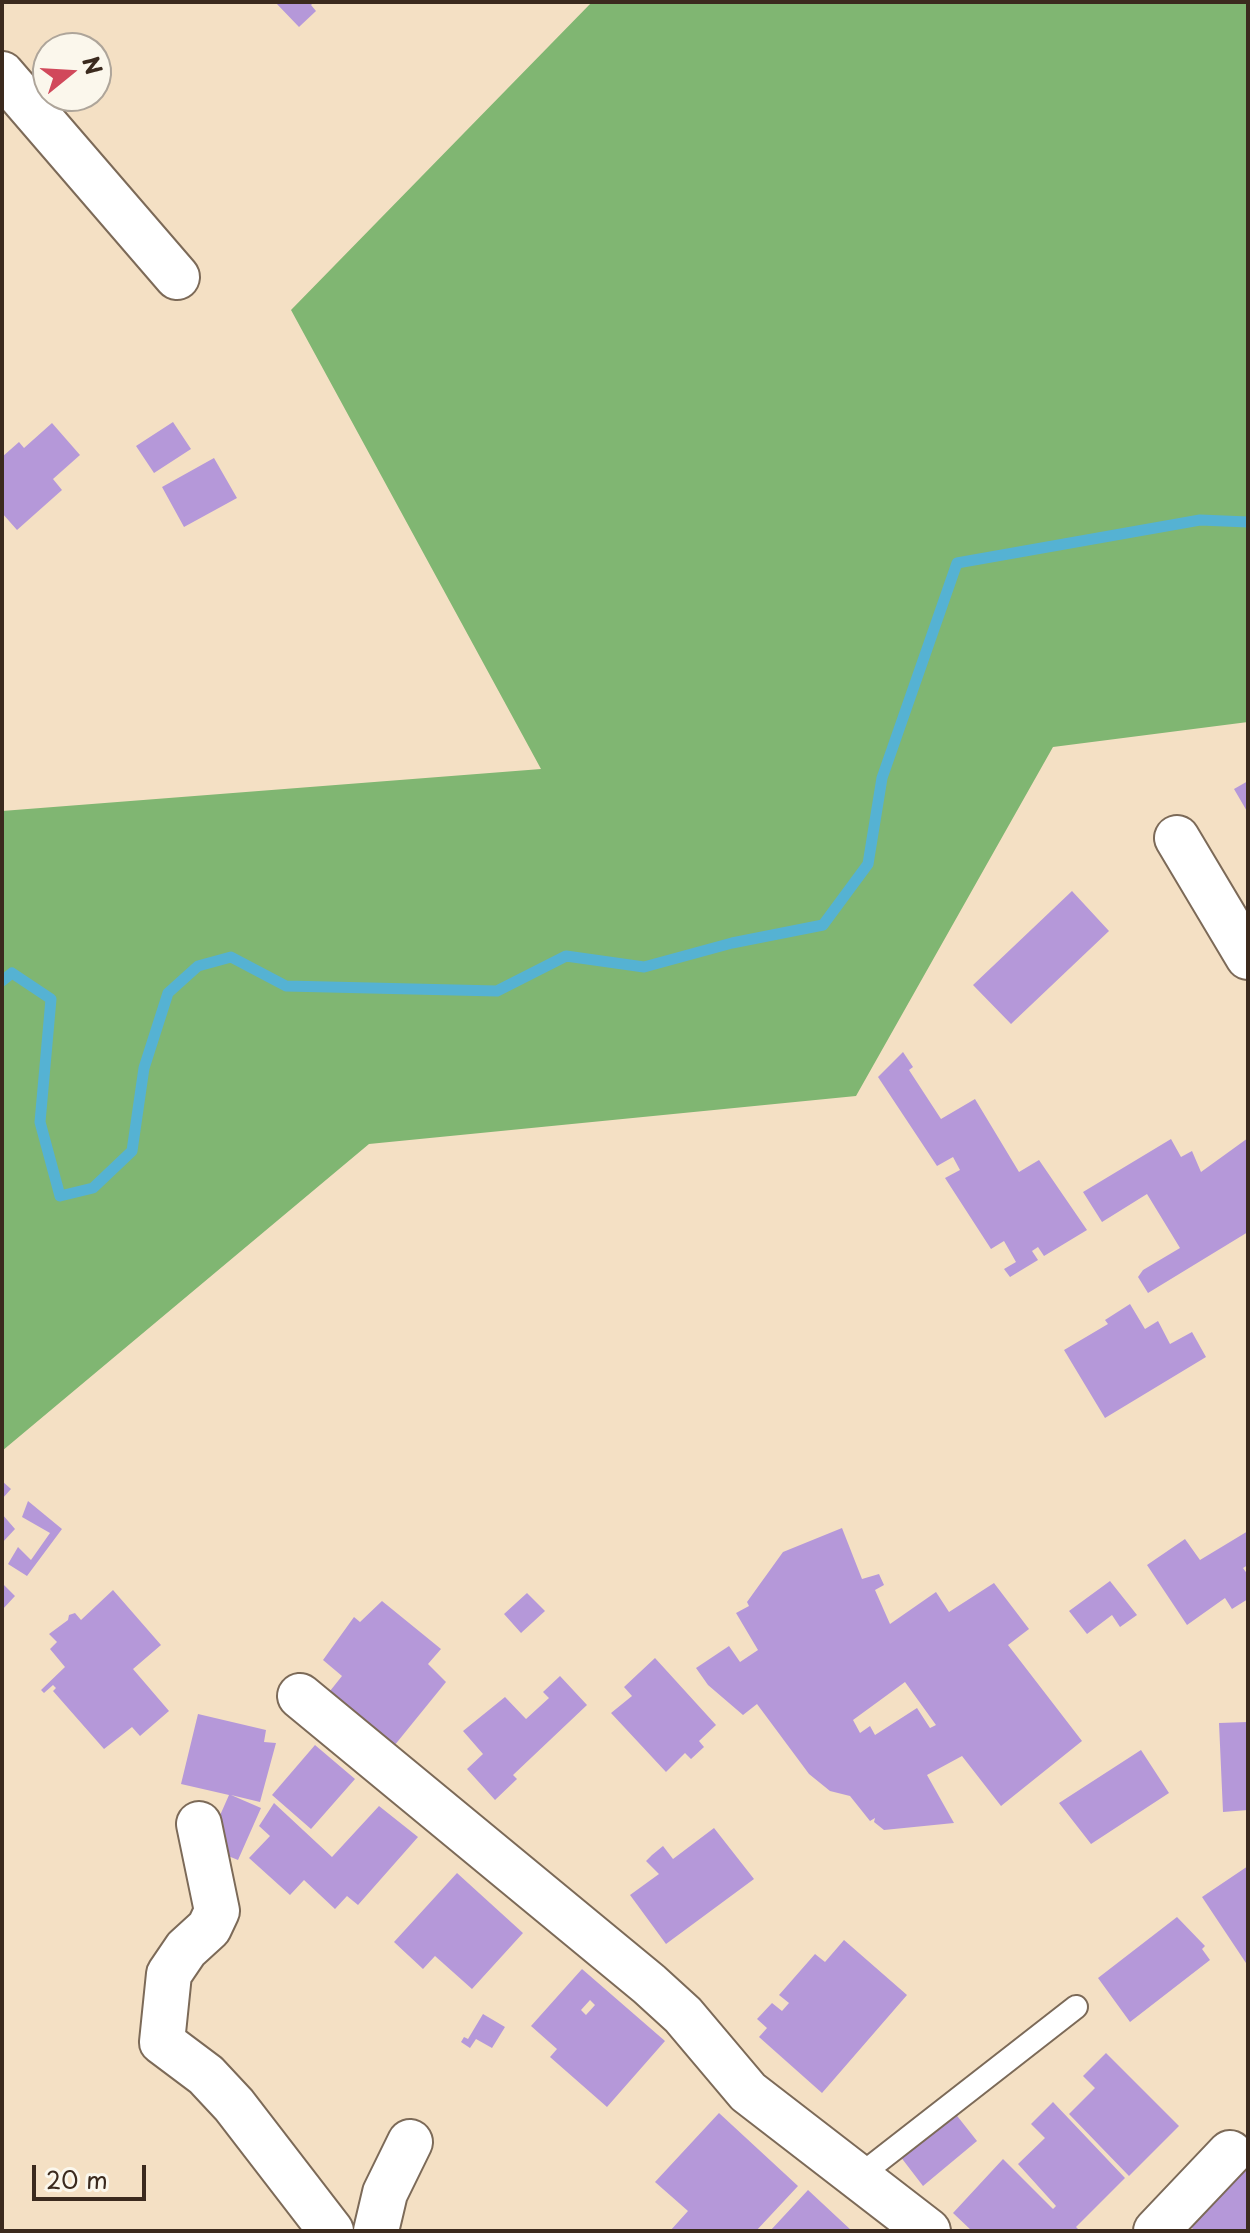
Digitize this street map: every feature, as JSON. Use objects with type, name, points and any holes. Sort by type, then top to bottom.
[{"type":"street","points":[[2,74],[177,277]]},
{"type":"street","points":[[1177,838],[1248,957]]},
{"type":"street","points":[[300,1696],[649,1984],[683,2015],[748,2092],[928,2231]]},
{"type":"street","points":[[199,1824],[216,1891],[217,1911],[209,1928],[186,1949],[169,1974],[162,2042],[178,2057],[206,2075],[234,2105],[331,2231]]},
{"type":"street","points":[[376,2231],[385,2193],[410,2142]]},
{"type":"street","points":[[1156,2231],[1230,2153]]},
{"type":"lane","points":[[858,2177],[1076,2007]]},
{"type":"green space","points":[[592,2],[1248,2],[1248,722],[1053,747],[856,1096],[369,1144],[2,1451],[2,811],[541,769],[291,310]]},
{"type":"building","points":[[275,2],[314,2],[311,5],[316,11],[299,27]]},
{"type":"building","points":[[173,422],[191,449],[154,473],[136,446]]},
{"type":"building","points":[[52,423],[80,455],[53,479],[62,490],[17,530],[2,513],[2,457],[19,442],[24,448]]},
{"type":"building","points":[[214,458],[237,498],[184,527],[162,487]]},
{"type":"building","points":[[1248,781],[1248,813],[1234,789]]},
{"type":"building","points":[[1072,891],[1109,931],[1011,1024],[973,985]]},
{"type":"building","points":[[903,1052],[913,1067],[909,1070],[941,1119],[975,1099],[1019,1172],[1039,1160],[1087,1230],[1044,1256],[1038,1247],[1032,1251],[1038,1260],[1010,1277],[1004,1269],[1016,1262],[1004,1241],[991,1249],[945,1178],[960,1170],[953,1157],[937,1166],[878,1077]]},
{"type":"building","points":[[1248,1138],[1248,1232],[1148,1293],[1138,1277],[1143,1270],[1180,1248],[1147,1194],[1102,1222],[1083,1192],[1171,1139],[1181,1157],[1192,1151],[1201,1172]]},
{"type":"building","points":[[1130,1304],[1145,1329],[1158,1321],[1170,1344],[1192,1332],[1206,1357],[1105,1418],[1064,1350],[1108,1324],[1105,1320]]},
{"type":"building","points":[[2,1481],[11,1489],[2,1499]]},
{"type":"building","points":[[28,1501],[62,1529],[27,1576],[8,1564],[18,1547],[31,1560],[50,1533],[22,1517]]},
{"type":"building","points":[[2,1514],[15,1529],[2,1543]]},
{"type":"building","points":[[842,1528],[862,1579],[879,1574],[884,1585],[875,1590],[890,1624],[936,1592],[949,1612],[994,1583],[1029,1629],[1008,1645],[1082,1741],[1001,1806],[962,1756],[927,1775],[954,1823],[884,1830],[874,1822],[875,1818],[870,1821],[850,1796],[830,1791],[809,1774],[757,1704],[743,1715],[708,1685],[696,1668],[729,1646],[740,1662],[758,1650],[736,1613],[749,1606],[747,1602],[783,1552]],"holes":[[[905,1682],[936,1725],[930,1728],[917,1708],[875,1735],[870,1726],[860,1733],[853,1720]]]},
{"type":"building","points":[[1248,1531],[1248,1565],[1243,1568],[1248,1575],[1248,1599],[1232,1609],[1225,1598],[1187,1625],[1147,1565],[1185,1539],[1200,1560]]},
{"type":"building","points":[[1110,1581],[1137,1615],[1120,1627],[1112,1615],[1087,1634],[1069,1611]]},
{"type":"building","points":[[2,1583],[15,1596],[2,1610]]},
{"type":"building","points":[[113,1590],[161,1645],[133,1669],[169,1711],[140,1736],[132,1727],[104,1749],[53,1691],[56,1688],[53,1685],[44,1693],[41,1690],[65,1667],[50,1649],[57,1642],[49,1634],[68,1620],[69,1615],[75,1613],[81,1620]]},
{"type":"building","points":[[527,1593],[545,1611],[521,1633],[504,1614]]},
{"type":"building","points":[[382,1601],[441,1649],[428,1664],[446,1682],[394,1746],[326,1696],[342,1676],[323,1660],[354,1617],[360,1622]]},
{"type":"building","points":[[655,1658],[716,1725],[699,1741],[704,1747],[691,1759],[685,1753],[666,1772],[611,1713],[632,1696],[624,1687]]},
{"type":"building","points":[[560,1676],[587,1705],[513,1775],[517,1779],[495,1800],[467,1769],[483,1754],[463,1731],[505,1697],[526,1719],[549,1698],[543,1692]]},
{"type":"building","points":[[198,1714],[266,1730],[264,1742],[276,1743],[260,1802],[231,1795],[261,1808],[238,1860],[206,1847],[229,1795],[181,1784]]},
{"type":"building","points":[[1248,1722],[1248,1810],[1223,1812],[1219,1723]]},
{"type":"building","points":[[315,1745],[355,1779],[311,1829],[272,1795]]},
{"type":"building","points":[[1141,1750],[1169,1793],[1091,1844],[1059,1803]]},
{"type":"building","points":[[274,1803],[332,1857],[379,1806],[418,1837],[358,1905],[347,1896],[335,1909],[304,1880],[290,1895],[249,1858],[270,1836],[259,1826]]},
{"type":"building","points":[[714,1828],[754,1879],[666,1944],[630,1895],[659,1874],[646,1861],[663,1846],[673,1859]]},
{"type":"building","points":[[1248,1866],[1248,1966],[1202,1897]]},
{"type":"building","points":[[457,1873],[523,1933],[472,1989],[435,1956],[423,1969],[394,1942]]},
{"type":"building","points":[[1177,1917],[1205,1946],[1202,1949],[1210,1960],[1130,2022],[1098,1978]]},
{"type":"building","points":[[844,1940],[907,1995],[822,2093],[759,2037],[767,2028],[757,2019],[772,2003],[782,2011],[789,2003],[779,1995],[815,1954],[825,1962]]},
{"type":"building","points":[[582,1969],[665,2041],[607,2107],[550,2057],[557,2049],[531,2026]],"holes":[[[590,2000],[595,2005],[586,2015],[581,2010]]]},
{"type":"building","points":[[483,2014],[505,2027],[492,2048],[476,2039],[470,2048],[461,2042],[464,2037],[468,2039]]},
{"type":"building","points":[[1106,2053],[1179,2126],[1129,2176],[1069,2114],[1095,2088],[1083,2076]]},
{"type":"building","points":[[1053,2102],[1125,2178],[1076,2227],[1080,2231],[972,2231],[953,2213],[1003,2159],[1053,2209],[1056,2206],[1018,2164],[1045,2138],[1031,2124]]},
{"type":"building","points":[[954,2112],[977,2141],[923,2186],[900,2156]]},
{"type":"building","points":[[719,2113],[798,2186],[756,2231],[670,2231],[688,2211],[655,2182]]},
{"type":"building","points":[[1239,2163],[1248,2173],[1248,2231],[1195,2231],[1186,2222]]},
{"type":"building","points":[[808,2190],[852,2231],[770,2231]]},
{"type":"waterway","points":[[2,981],[12,973],[51,999],[40,1122],[60,1196],[93,1188],[132,1151],[144,1068],[168,993],[198,966],[231,957],[286,986],[497,991],[566,956],[644,967],[732,943],[823,925],[868,864],[882,778],[957,563],[1200,520],[1248,522]]}]
